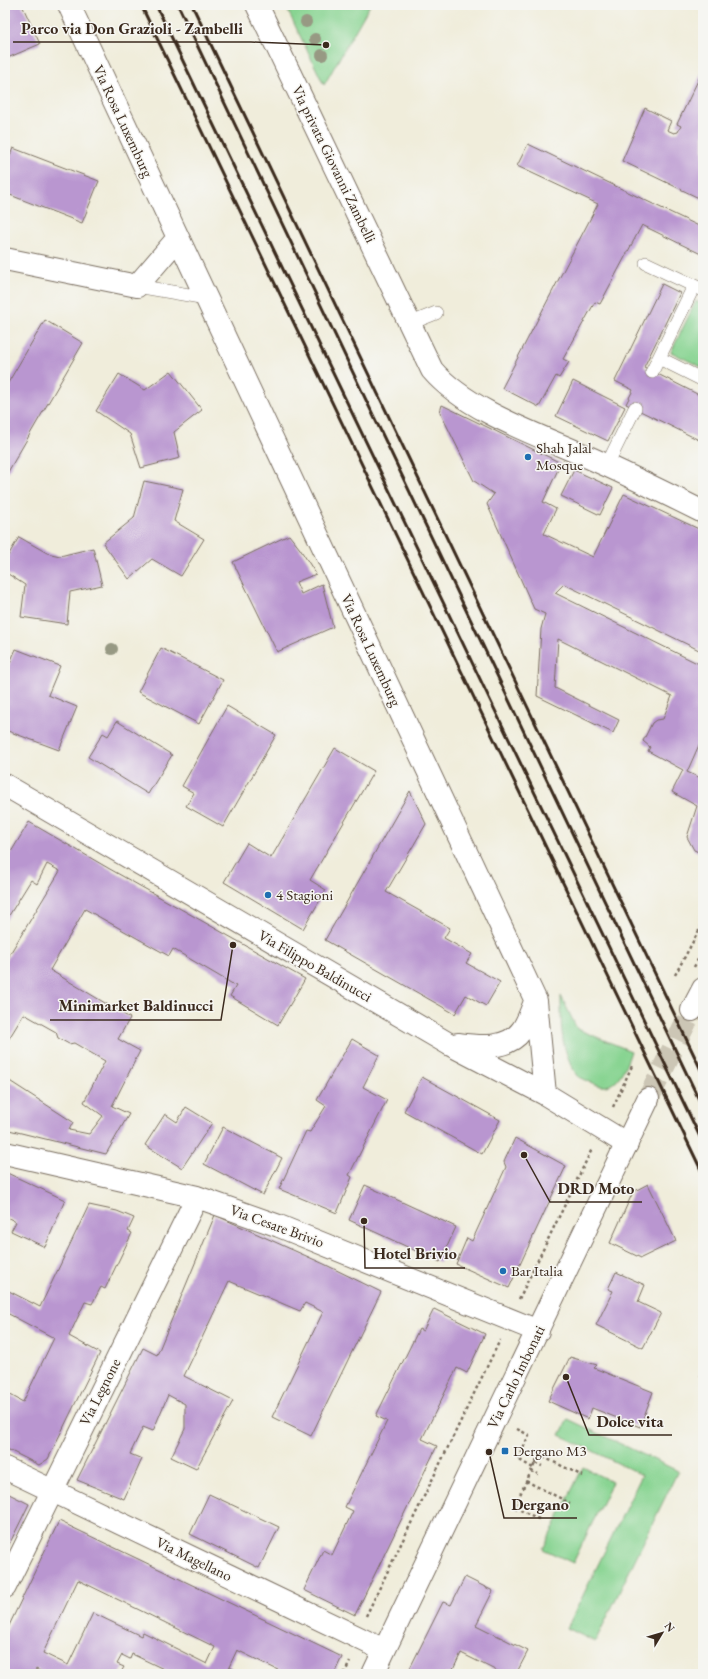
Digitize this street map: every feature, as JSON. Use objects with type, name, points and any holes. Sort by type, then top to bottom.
[{"type":"street","name":"Via Rosa Luxemburg","points":[[69,5],[536,1001],[545,1094]]},
{"type":"street","name":"Via privata Giovanni Zambelli","points":[[257,5],[411,323],[432,370],[461,397],[486,411],[607,465],[703,512]]},
{"type":"street","points":[[5,258],[137,286],[178,238]]},
{"type":"street","name":"Via Filippo Baldinucci","points":[[5,785],[449,1044],[545,1094],[627,1144]]},
{"type":"street","points":[[692,1010],[703,989]]},
{"type":"street","points":[[449,1044],[485,1047],[506,1042],[522,1031],[536,1001]]},
{"type":"street","name":"Via Carlo Imbonati","points":[[373,1674],[648,1099]]},
{"type":"street","name":"Via Cesare Brivio","points":[[5,1152],[197,1197],[279,1226],[538,1331]]},
{"type":"street","name":"Via Legnone","points":[[5,1587],[51,1490],[197,1197]]},
{"type":"street","name":"Via Magellano","points":[[5,1468],[384,1650]]},
{"type":"lane","points":[[646,263],[698,288],[652,372]]},
{"type":"lane","points":[[137,286],[206,298]]},
{"type":"lane","points":[[411,323],[436,313]]},
{"type":"lane","points":[[659,358],[703,380]]},
{"type":"lane","points":[[607,465],[635,408]]},
{"type":"path","points":[[675,975],[703,923]]},
{"type":"path","points":[[616,1101],[632,1066]]},
{"type":"path","points":[[516,1304],[593,1147]]},
{"type":"path","points":[[364,1620],[501,1338]]},
{"type":"path","points":[[515,1428],[529,1435],[518,1459],[538,1474]]},
{"type":"path","points":[[539,1519],[514,1507],[539,1455],[583,1476]]},
{"type":"path","points":[[535,1463],[542,1466]]},
{"type":"path","points":[[526,1481],[570,1503]]},
{"type":"green space","points":[[285,5],[370,5],[324,85]]},
{"type":"green space","points":[[696,301],[703,305],[703,368],[671,352]]},
{"type":"green space","points":[[561,996],[577,1029],[631,1051],[624,1069],[617,1080],[612,1084],[601,1086],[592,1083],[577,1076],[571,1066],[564,1047],[561,1018]]},
{"type":"green space","points":[[568,1419],[678,1471],[595,1642],[567,1628],[642,1475],[560,1435]]},
{"type":"green space","points":[[583,1467],[612,1482],[573,1563],[543,1549]]},
{"type":"building","points":[[5,5],[22,5],[40,44],[5,59]]},
{"type":"building","points":[[703,70],[703,200],[622,161],[645,108],[671,121],[667,130],[674,133],[678,132],[681,126],[677,124]]},
{"type":"building","points":[[528,144],[703,228],[703,255],[642,225],[600,304],[595,302],[563,359],[569,362],[559,378],[556,376],[539,407],[502,388],[598,204],[517,166]]},
{"type":"building","points":[[13,148],[99,181],[82,223],[5,193],[5,168]]},
{"type":"building","points":[[662,284],[680,293],[644,367],[703,397],[703,442],[626,404],[633,390],[615,381]]},
{"type":"building","points":[[45,320],[83,343],[5,477],[5,388]]},
{"type":"building","points":[[171,371],[202,410],[174,432],[180,458],[141,468],[130,434],[96,411],[119,374],[145,390]]},
{"type":"building","points":[[573,381],[625,407],[608,441],[556,416]]},
{"type":"building","points":[[442,405],[561,463],[543,502],[556,509],[544,534],[593,557],[624,494],[703,531],[703,652],[564,584],[555,593],[703,666],[703,736],[687,772],[703,779],[703,854],[694,850],[687,837],[697,806],[672,792],[683,770],[648,751],[650,747],[643,741],[652,723],[656,720],[663,719],[672,696],[558,639],[555,688],[619,720],[613,733],[537,696],[541,629],[545,614],[534,609],[487,504],[494,494],[474,481],[440,412]]},
{"type":"building","points":[[574,470],[613,488],[600,515],[561,496]]},
{"type":"building","points":[[144,481],[183,489],[174,521],[204,539],[181,576],[152,559],[129,579],[103,543],[134,518]]},
{"type":"building","points":[[289,535],[316,574],[296,582],[301,594],[322,584],[333,627],[277,652],[233,562]]},
{"type":"building","points":[[19,537],[47,553],[60,556],[93,548],[102,585],[70,592],[67,624],[21,617],[25,585],[5,572],[5,561]]},
{"type":"building","points":[[161,648],[223,680],[199,724],[138,692]]},
{"type":"building","points":[[16,649],[60,666],[48,695],[77,707],[59,750],[5,730],[5,674]]},
{"type":"building","points":[[227,706],[276,735],[223,827],[186,806],[194,793],[182,786]]},
{"type":"building","points":[[117,721],[172,755],[148,794],[88,757],[103,733],[108,736]]},
{"type":"building","points":[[335,748],[374,771],[310,880],[326,890],[303,929],[224,882],[247,843],[271,858]]},
{"type":"building","points":[[410,791],[426,824],[386,892],[450,928],[444,938],[472,954],[466,963],[500,982],[486,1006],[466,995],[455,1014],[325,940]]},
{"type":"building","points":[[29,822],[305,979],[278,1025],[230,996],[236,986],[173,949],[169,956],[85,909],[50,970],[130,1018],[118,1039],[140,1051],[112,1106],[129,1114],[106,1154],[5,1129],[5,1078],[73,1122],[69,1130],[89,1134],[103,1116],[84,1102],[105,1061],[74,1043],[69,1044],[58,1038],[56,1032],[24,1014],[5,1045],[5,962],[60,871],[47,864],[37,884],[31,880],[5,922],[5,862]]},
{"type":"building","points":[[352,1039],[379,1055],[363,1087],[387,1100],[349,1175],[352,1177],[337,1213],[279,1189],[306,1131],[310,1132],[326,1106],[317,1100]]},
{"type":"building","points":[[422,1077],[500,1120],[482,1154],[404,1111]]},
{"type":"building","points":[[186,1107],[212,1123],[182,1168],[145,1145],[165,1114],[177,1122]]},
{"type":"building","points":[[223,1127],[282,1158],[263,1195],[204,1164]]},
{"type":"building","points":[[515,1138],[566,1166],[509,1288],[456,1264],[467,1238],[472,1241],[506,1167],[504,1162]]},
{"type":"building","points":[[5,1172],[65,1200],[45,1247],[11,1231],[16,1222],[5,1216]]},
{"type":"building","points":[[648,1184],[676,1241],[641,1258],[610,1243],[633,1192]]},
{"type":"building","points":[[365,1185],[456,1227],[440,1262],[349,1220]]},
{"type":"building","points":[[89,1205],[117,1211],[134,1218],[128,1231],[132,1233],[105,1289],[101,1287],[92,1304],[85,1302],[69,1336],[100,1353],[48,1459],[39,1465],[5,1448],[5,1392],[23,1402],[54,1338],[5,1312],[5,1289],[40,1307]]},
{"type":"building","points":[[215,1215],[324,1264],[381,1292],[311,1436],[272,1417],[323,1312],[305,1303],[300,1311],[229,1281],[184,1376],[233,1401],[196,1469],[171,1457],[185,1429],[185,1404],[168,1395],[153,1431],[143,1427],[130,1454],[142,1459],[124,1499],[77,1480],[143,1348],[157,1355]]},
{"type":"building","points":[[616,1272],[645,1285],[638,1302],[661,1313],[643,1348],[596,1325],[613,1291],[608,1289]]},
{"type":"building","points":[[434,1309],[485,1334],[467,1373],[457,1368],[422,1439],[437,1446],[355,1615],[304,1590],[323,1550],[332,1555],[353,1511],[345,1507],[387,1421],[376,1416],[419,1329],[423,1331]]},
{"type":"building","points":[[570,1357],[597,1365],[594,1368],[653,1392],[640,1427],[592,1408],[588,1419],[548,1401]]},
{"type":"building","points":[[703,1369],[703,1379],[700,1377]]},
{"type":"building","points":[[5,1492],[29,1504],[5,1553]]},
{"type":"building","points":[[209,1494],[279,1527],[259,1568],[190,1534]]},
{"type":"building","points":[[59,1521],[342,1657],[334,1674],[286,1674],[237,1650],[229,1667],[244,1674],[174,1674],[132,1654],[130,1659],[122,1655],[117,1664],[124,1667],[120,1674],[46,1674],[36,1669],[34,1674],[5,1674],[5,1634]],"holes":[[[78,1580],[215,1647],[207,1664],[143,1632],[141,1636],[93,1613],[68,1665],[43,1653]]]},
{"type":"building","points":[[465,1577],[493,1591],[476,1625],[528,1651],[516,1674],[503,1674],[461,1653],[451,1674],[407,1674],[443,1602],[451,1605]]},
{"type":"tunnel","points":[[648,1099],[692,1010]]},
{"type":"railway","points":[[141,5],[703,1174]]},
{"type":"railway","points":[[156,5],[703,1143]]},
{"type":"railway","points":[[178,5],[703,1108]]},
{"type":"railway","points":[[192,5],[703,1074]]},
{"type":"place","name":"Parco via Don Grazioli - Zambelli","points":[[326,45]]},
{"type":"place","name":"Shah Jalal Mosque","points":[[528,457]]},
{"type":"place","name":"4 Stagioni","points":[[268,895]]},
{"type":"place","name":"Minimarket Baldinucci","points":[[233,945]]},
{"type":"place","name":"DRD Moto","points":[[524,1155]]},
{"type":"place","name":"Hotel Brivio","points":[[364,1221]]},
{"type":"place","name":"Bar Italia","points":[[503,1271]]},
{"type":"place","name":"Dolce vita","points":[[566,1377]]},
{"type":"place","name":"Dergano M3","points":[[505,1451]]},
{"type":"place","name":"Dergano","points":[[489,1452]]}]
